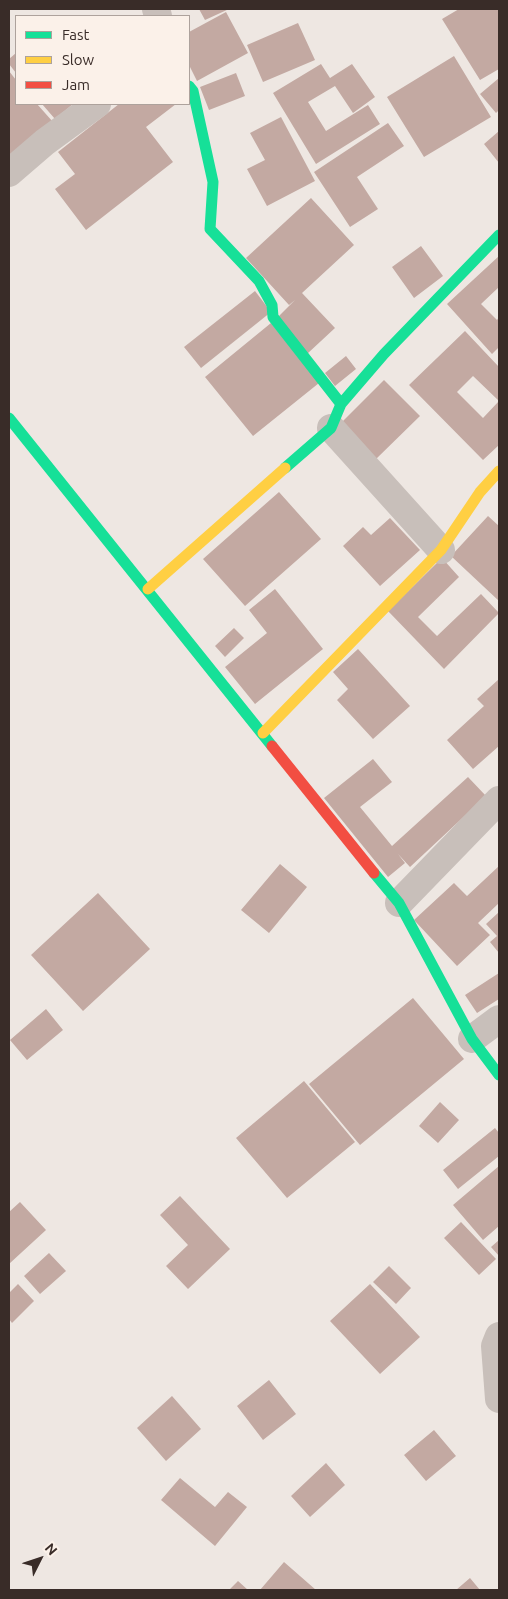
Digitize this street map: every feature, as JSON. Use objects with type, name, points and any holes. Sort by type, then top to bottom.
[{"type":"street","points":[[190,88],[195,100],[213,182],[210,229],[259,281],[272,305],[273,317],[336,416],[442,550]]},
{"type":"street","points":[[9,173],[45,142],[96,105]]},
{"type":"street","points":[[148,590],[336,416],[384,354],[499,236]]},
{"type":"street","points":[[9,418],[399,903],[472,1039],[499,1074]]},
{"type":"street","points":[[263,733],[442,550],[480,492],[499,471]]},
{"type":"street","points":[[399,903],[499,800]]},
{"type":"street","points":[[472,1039],[499,1019]]},
{"type":"street","points":[[499,1336],[495,1346],[499,1399]]},
{"type":"building","points":[[199,9],[229,9],[205,20]]},
{"type":"building","points":[[459,9],[499,9],[499,69],[480,80],[442,19]]},
{"type":"building","points":[[226,12],[248,53],[197,81],[190,67],[190,31]]},
{"type":"building","points":[[298,23],[315,60],[263,82],[247,45]]},
{"type":"building","points":[[15,54],[15,72],[9,64],[9,59]]},
{"type":"building","points":[[454,56],[491,117],[424,157],[387,97]]},
{"type":"building","points":[[321,64],[330,78],[352,64],[375,97],[353,113],[335,86],[308,102],[326,131],[368,105],[380,124],[316,164],[273,93]]},
{"type":"building","points":[[9,71],[15,79],[15,105],[38,105],[53,122],[12,157],[9,154]]},
{"type":"building","points":[[236,73],[245,96],[209,110],[200,87]]},
{"type":"building","points":[[499,78],[499,110],[496,113],[480,94]]},
{"type":"building","points":[[43,105],[72,105],[55,119]]},
{"type":"building","points":[[118,105],[175,105],[146,127],[173,162],[86,230],[55,189],[75,174],[58,152]]},
{"type":"building","points":[[281,117],[315,181],[267,206],[247,169],[265,160],[250,133]]},
{"type":"building","points":[[388,123],[404,146],[357,177],[378,209],[350,227],[314,172]]},
{"type":"building","points":[[499,131],[499,163],[484,144]]},
{"type":"building","points":[[311,198],[354,245],[302,293],[335,328],[307,354],[275,320],[295,300],[289,305],[246,258]]},
{"type":"building","points":[[421,246],[443,276],[414,298],[392,267]]},
{"type":"building","points":[[499,256],[499,287],[481,304],[497,320],[499,317],[499,347],[492,354],[447,304]]},
{"type":"building","points":[[255,291],[271,312],[201,368],[184,347]]},
{"type":"building","points":[[271,323],[319,383],[253,436],[205,377]]},
{"type":"building","points":[[465,331],[499,367],[499,401],[499,445],[483,460],[409,385]],"holes":[[[473,376],[499,401],[483,418],[457,392]]]},
{"type":"building","points":[[346,356],[356,369],[335,386],[325,373]]},
{"type":"building","points":[[384,380],[420,416],[375,460],[340,424]]},
{"type":"building","points":[[279,492],[321,539],[245,606],[203,559]]},
{"type":"building","points":[[488,516],[499,526],[499,601],[451,556]]},
{"type":"building","points":[[390,518],[420,550],[380,586],[343,546],[363,527],[371,535]]},
{"type":"building","points":[[442,558],[459,577],[418,617],[437,636],[481,594],[499,613],[444,669],[388,611]]},
{"type":"building","points":[[275,589],[323,649],[255,704],[225,667],[267,633],[249,610]]},
{"type":"building","points":[[234,628],[244,638],[225,657],[215,646]]},
{"type":"building","points":[[358,649],[410,706],[373,739],[337,700],[348,689],[333,672]]},
{"type":"building","points":[[499,679],[499,746],[473,769],[447,740],[484,706],[477,699]]},
{"type":"building","points":[[373,759],[392,782],[360,807],[392,846],[468,777],[486,796],[410,867],[398,854],[405,863],[388,877],[324,798]]},
{"type":"building","points":[[280,864],[307,887],[269,933],[241,910]]},
{"type":"building","points":[[499,866],[499,903],[478,923],[490,935],[457,966],[414,920],[454,883],[467,896]]},
{"type":"building","points":[[98,893],[150,949],[83,1011],[31,955]]},
{"type":"building","points":[[499,912],[499,953],[490,942],[497,936],[486,924]]},
{"type":"building","points":[[499,973],[499,999],[477,1013],[465,995]]},
{"type":"building","points":[[413,998],[464,1059],[360,1145],[309,1084]]},
{"type":"building","points":[[46,1009],[63,1030],[27,1060],[10,1040]]},
{"type":"building","points":[[304,1081],[355,1142],[287,1198],[236,1138]]},
{"type":"building","points":[[440,1102],[459,1120],[438,1143],[419,1126]]},
{"type":"building","points":[[495,1128],[499,1133],[499,1156],[458,1189],[443,1170]]},
{"type":"building","points":[[499,1166],[499,1226],[483,1240],[453,1205]]},
{"type":"building","points":[[180,1196],[230,1249],[188,1289],[166,1266],[188,1245],[160,1215]]},
{"type":"building","points":[[20,1202],[46,1230],[9,1264],[9,1212]]},
{"type":"building","points":[[461,1222],[496,1259],[479,1275],[444,1238]]},
{"type":"building","points":[[499,1240],[499,1256],[491,1247]]},
{"type":"building","points":[[49,1253],[66,1271],[40,1294],[24,1276]]},
{"type":"building","points":[[389,1266],[411,1288],[396,1304],[373,1282]]},
{"type":"building","points":[[18,1284],[34,1301],[12,1323],[9,1319],[9,1293]]},
{"type":"building","points":[[370,1284],[420,1337],[380,1374],[330,1321]]},
{"type":"building","points":[[269,1380],[296,1414],[263,1440],[237,1406]]},
{"type":"building","points":[[172,1396],[201,1429],[166,1461],[137,1428]]},
{"type":"building","points":[[434,1430],[456,1456],[426,1481],[404,1455]]},
{"type":"building","points":[[326,1463],[345,1485],[310,1517],[291,1496]]},
{"type":"building","points":[[180,1478],[215,1507],[228,1492],[247,1507],[215,1546],[161,1500]]},
{"type":"building","points":[[284,1562],[316,1590],[260,1590]]},
{"type":"building","points":[[470,1578],[480,1590],[456,1590]]},
{"type":"building","points":[[238,1581],[248,1590],[229,1590]]},
{"type":"traffic: fast","points":[[190,87],[193,91],[213,182],[210,229],[259,281],[272,305],[273,317],[341,404]]},
{"type":"traffic: fast","points":[[285,468],[331,428],[341,404],[384,354],[499,235]]},
{"type":"traffic: fast","points":[[9,418],[272,746]]},
{"type":"traffic: fast","points":[[374,873],[399,903],[472,1039],[499,1075]]},
{"type":"traffic: slow","points":[[148,589],[285,468]]},
{"type":"traffic: slow","points":[[263,733],[441,550],[480,492],[499,471]]},
{"type":"traffic: jam","points":[[272,746],[374,873]]}]
